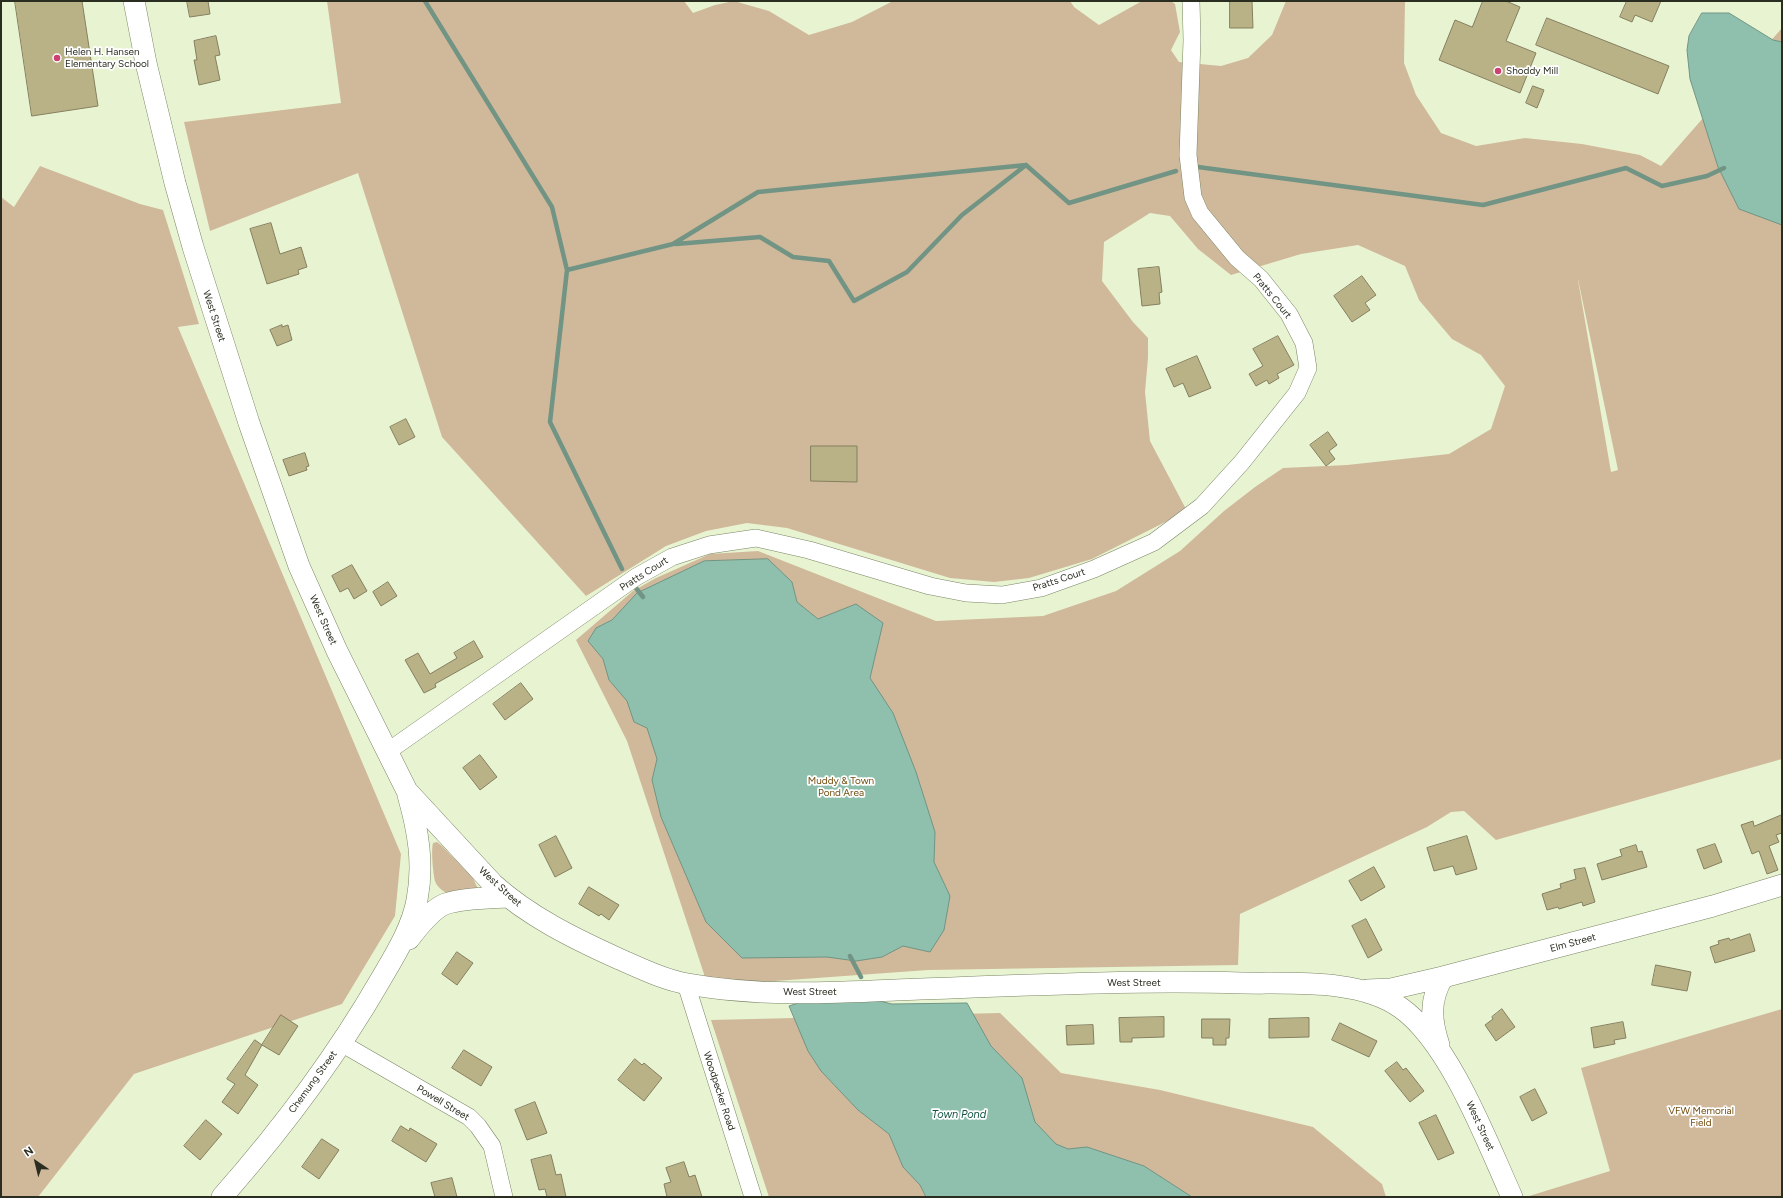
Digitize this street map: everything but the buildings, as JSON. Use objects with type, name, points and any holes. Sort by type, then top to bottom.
[{"type":"street","name":"West Street","points":[[134,1],[146,63],[174,183],[206,290],[249,423],[286,530],[311,594],[337,651],[407,791],[493,884],[507,897],[538,918],[582,942],[641,969],[686,984],[754,991],[827,993],[1084,983],[1214,982],[1340,986],[1363,990],[1389,1001],[1410,1016],[1428,1035],[1443,1057],[1466,1097],[1512,1197]]},
{"type":"street","name":"Pratts Court","points":[[387,752],[636,577],[672,557],[709,545],[756,538],[809,550],[930,586],[966,593],[1002,595],[1041,588],[1094,569],[1154,542],[1202,506],[1242,462],[1296,393],[1308,368],[1304,343],[1289,314],[1261,279],[1237,258],[1200,213],[1193,197],[1188,155],[1192,1]]},
{"type":"street","name":"Chemung Street","points":[[222,1197],[290,1114],[341,1043],[392,959],[413,916],[417,901],[421,859],[419,842],[407,791]]},
{"type":"street","name":"Elm Street","points":[[1363,990],[1391,988],[1443,977],[1713,906],[1782,886]]},
{"type":"street","name":"Chemung Street","points":[[392,959],[422,923],[445,904],[507,897]]},
{"type":"street","name":"West Street","points":[[1443,977],[1435,994],[1432,1011],[1435,1034],[1443,1057]]},
{"type":"street","name":"Woodpecker Road","points":[[686,984],[753,1197]]},
{"type":"street","name":"Powell Street","points":[[341,1043],[469,1117],[478,1126],[492,1146],[504,1197]]},
{"type":"green space","name":"Muddy & Town Pond Area","points":[[327,1],[684,1],[693,13],[715,5],[734,1],[769,11],[809,35],[852,22],[893,1],[1070,1],[1074,7],[1099,25],[1142,1],[1171,1],[1175,4],[1180,32],[1171,50],[1179,62],[1221,66],[1248,58],[1272,35],[1286,1],[1405,1],[1404,63],[1416,95],[1441,133],[1476,146],[1525,138],[1582,144],[1640,155],[1661,166],[1782,28],[1782,759],[1496,840],[1464,811],[1451,812],[1427,827],[1240,914],[1238,965],[928,970],[775,981],[724,983],[705,977],[627,741],[576,640],[633,591],[656,578],[710,554],[758,551],[936,621],[1043,616],[1116,591],[1180,551],[1224,511],[1283,468],[1347,465],[1449,454],[1491,429],[1505,386],[1481,355],[1452,339],[1419,300],[1405,266],[1358,245],[1301,254],[1231,275],[1198,249],[1170,216],[1150,213],[1104,242],[1102,281],[1133,322],[1148,338],[1145,392],[1150,441],[1187,511],[1092,559],[1029,578],[994,582],[950,578],[787,528],[747,523],[706,531],[666,546],[586,596],[442,437],[358,173],[210,231],[184,122],[341,103]],"holes":[[[1578,279],[1618,470],[1611,472]]]},
{"type":"green space","points":[[40,166],[140,204],[163,210],[199,324],[178,327],[401,854],[395,916],[342,1004],[134,1074],[38,1197],[1,1197],[1,197],[14,207]]},
{"type":"green space","points":[[437,842],[473,878],[478,889],[448,894],[439,887],[435,881],[432,856],[433,843]]},
{"type":"green space","name":"VFW Memorial Field","points":[[1782,1009],[1782,1197],[1526,1197],[1610,1171],[1581,1068]]},
{"type":"green space","points":[[1000,1013],[1061,1073],[1160,1090],[1313,1127],[1382,1184],[1386,1197],[769,1197],[711,1020]]},
{"type":"water","points":[[1702,13],[1729,13],[1773,40],[1782,42],[1782,225],[1739,209],[1718,167],[1690,79],[1687,50],[1689,36]]},
{"type":"water","points":[[768,559],[792,582],[797,602],[818,619],[856,604],[883,623],[870,678],[893,713],[916,772],[935,832],[934,862],[950,896],[944,930],[930,952],[903,946],[882,957],[856,961],[827,957],[742,958],[706,922],[661,817],[652,780],[657,759],[647,728],[634,722],[627,701],[609,680],[603,659],[588,641],[596,628],[612,620],[637,593],[704,561]]},
{"type":"water","name":"Town Pond","points":[[862,997],[892,1004],[967,1003],[991,1046],[1022,1078],[1035,1122],[1056,1144],[1068,1149],[1087,1147],[1144,1166],[1192,1197],[926,1197],[920,1185],[903,1167],[889,1134],[858,1110],[821,1071],[808,1051],[789,1006],[805,1001]]},
{"type":"waterway","points":[[425,1],[552,207],[567,270],[550,422],[622,569]]},
{"type":"waterway","points":[[676,244],[760,237],[793,257],[829,261],[854,301],[907,272],[962,215],[1026,165]]},
{"type":"waterway","points":[[567,270],[673,244],[758,192],[1026,165],[1069,203],[1176,171]]},
{"type":"waterway","points":[[1198,167],[1483,205],[1626,168],[1662,186],[1707,176],[1724,168]]},
{"type":"waterway","points":[[636,588],[643,597]]},
{"type":"waterway","points":[[850,956],[861,977]]},
{"type":"place","name":"Helen H. Hansen Elementary School","points":[[57,58]]},
{"type":"place","name":"Shoddy Mill","points":[[1498,71]]}]
